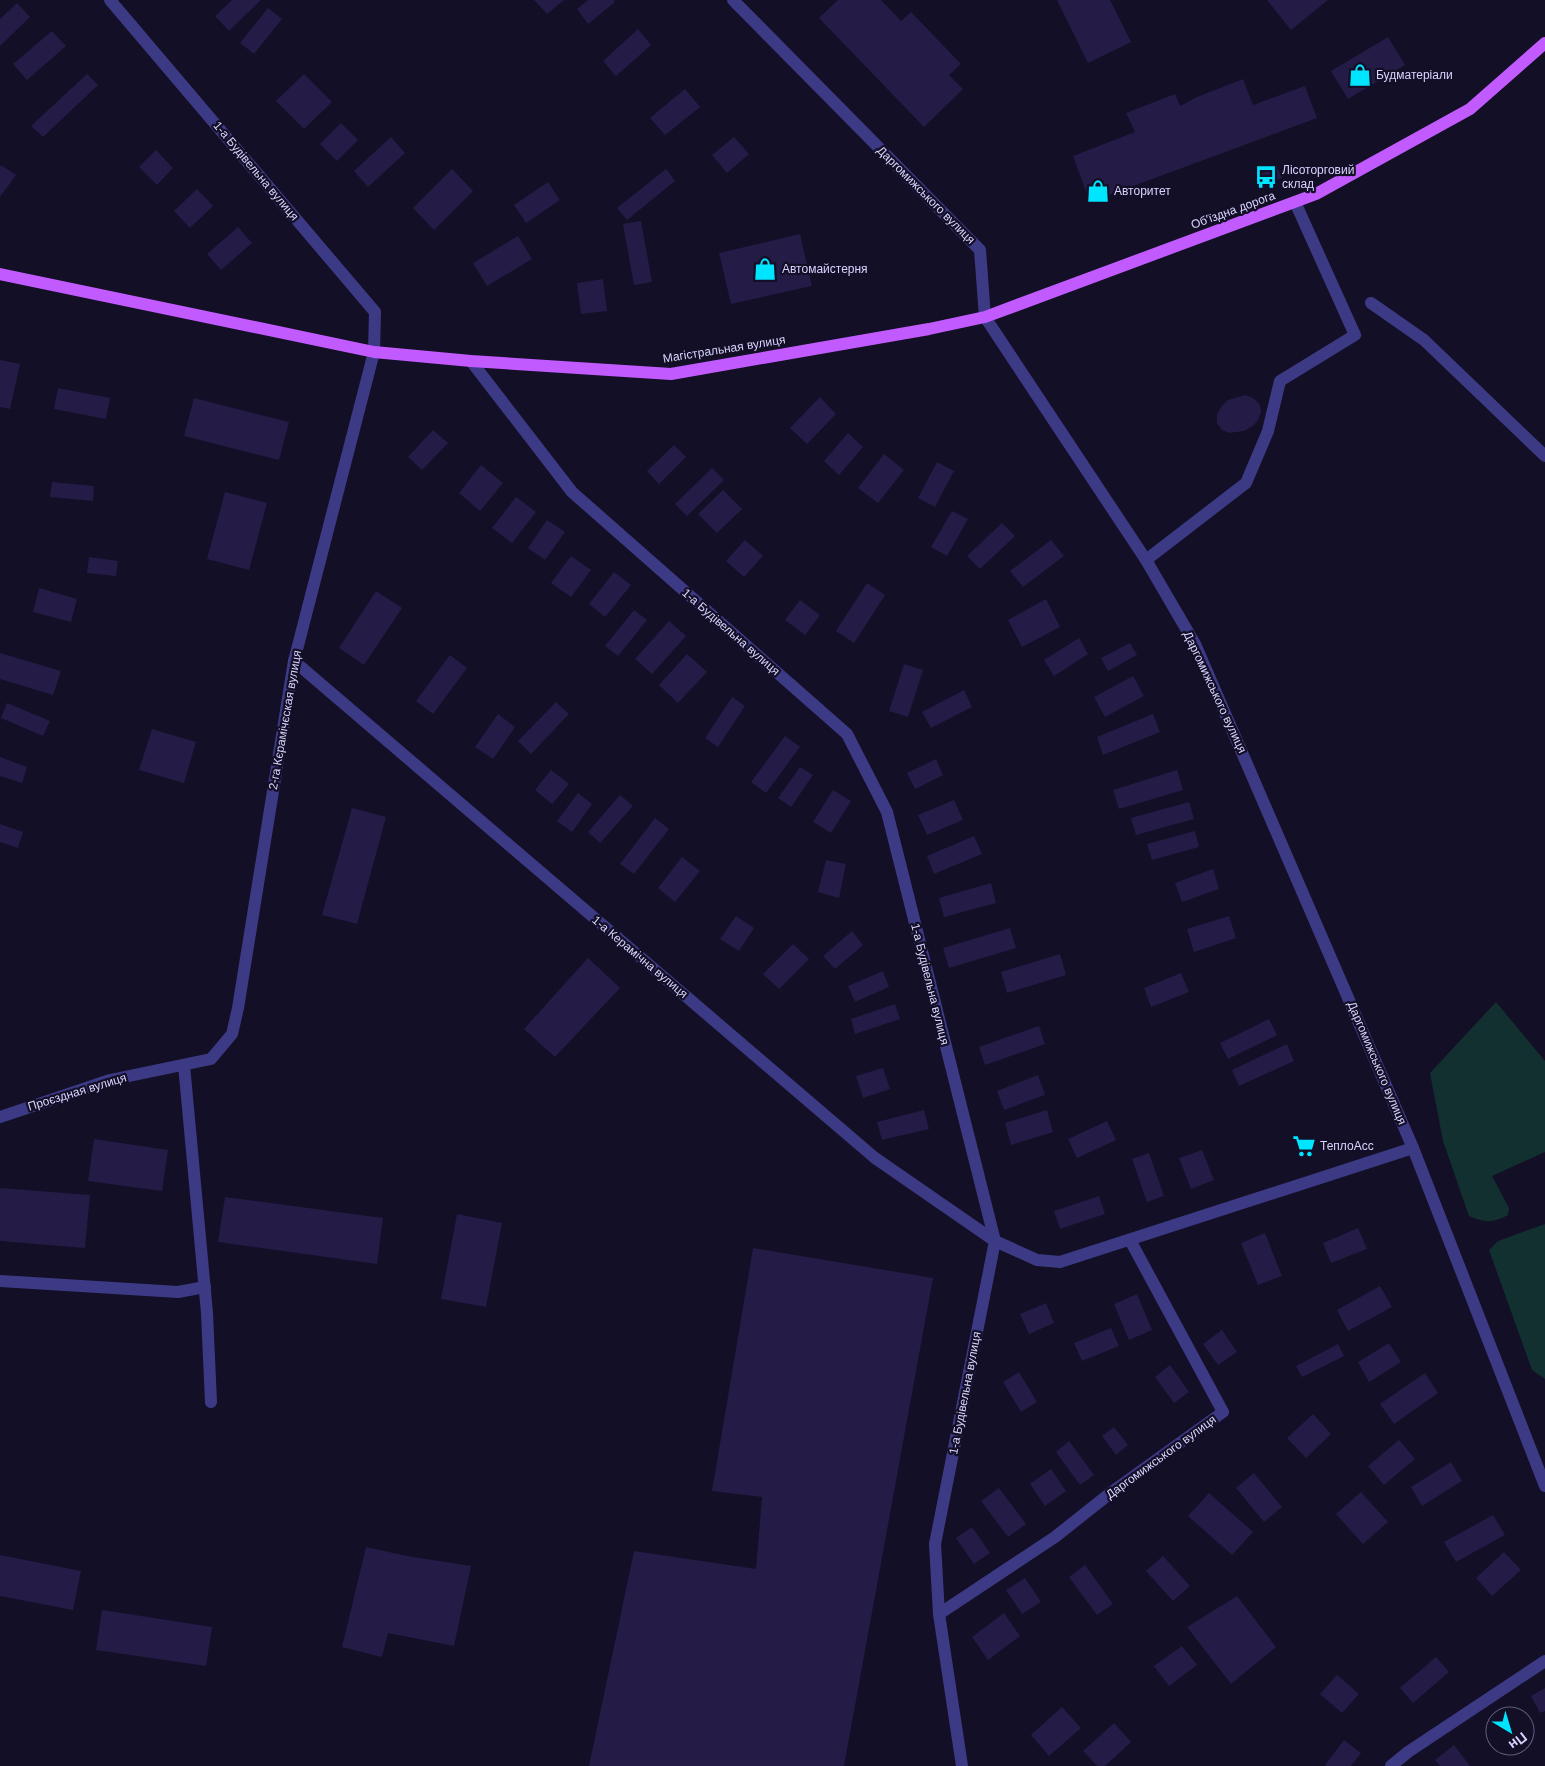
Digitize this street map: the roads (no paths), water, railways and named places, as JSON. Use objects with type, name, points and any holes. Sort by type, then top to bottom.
[{"type":"main road","name":"Об'їздна дорога","points":[[985,317],[1316,194],[1470,109],[1545,43]]},
{"type":"main road","name":"Магістральная вулиця","points":[[0,274],[374,352],[471,361],[671,374],[929,329],[985,317]]},
{"type":"street","name":"1-а Будівельна вулиця","points":[[110,0],[375,312],[374,352]]},
{"type":"street","name":"Даргомижського вулиця","points":[[734,0],[980,250],[985,317],[1146,560],[1195,644],[1413,1148],[1545,1486]]},
{"type":"street","points":[[1146,560],[1246,483],[1268,431],[1280,381],[1355,335],[1295,202]]},
{"type":"street","points":[[1371,303],[1424,340],[1545,456]]},
{"type":"street","name":"2-га Кєрамічєская вулиця","points":[[184,1065],[211,1059],[232,1034],[240,999],[294,661],[374,352]]},
{"type":"street","name":"1-а Будівельна вулиця","points":[[471,361],[572,492],[847,734],[887,812],[995,1241],[935,1544],[939,1614],[962,1766]]},
{"type":"street","name":"1-а Керамічна вулиця","points":[[294,661],[875,1158],[995,1241],[1037,1260],[1060,1262],[1413,1148]]},
{"type":"street","points":[[184,1065],[205,1287],[211,1402]]},
{"type":"street","name":"Проєздная вулиця","points":[[0,1116],[110,1080],[184,1065]]},
{"type":"street","name":"Даргомижського вулиця","points":[[939,1614],[1056,1537],[1113,1491],[1223,1412],[1130,1240]]},
{"type":"street","points":[[0,1281],[178,1292],[205,1287]]},
{"type":"street","points":[[1391,1766],[1408,1752],[1545,1661]]},
{"type":"place","name":"Будматеріали","points":[[1360,75]]},
{"type":"place","name":"Лісоторговий склад","points":[[1266,177]]},
{"type":"place","name":"Авторитет","points":[[1098,191]]},
{"type":"place","name":"Автомайстерня","points":[[765,269]]},
{"type":"place","name":"ТеплоАсс","points":[[1304,1146]]}]
